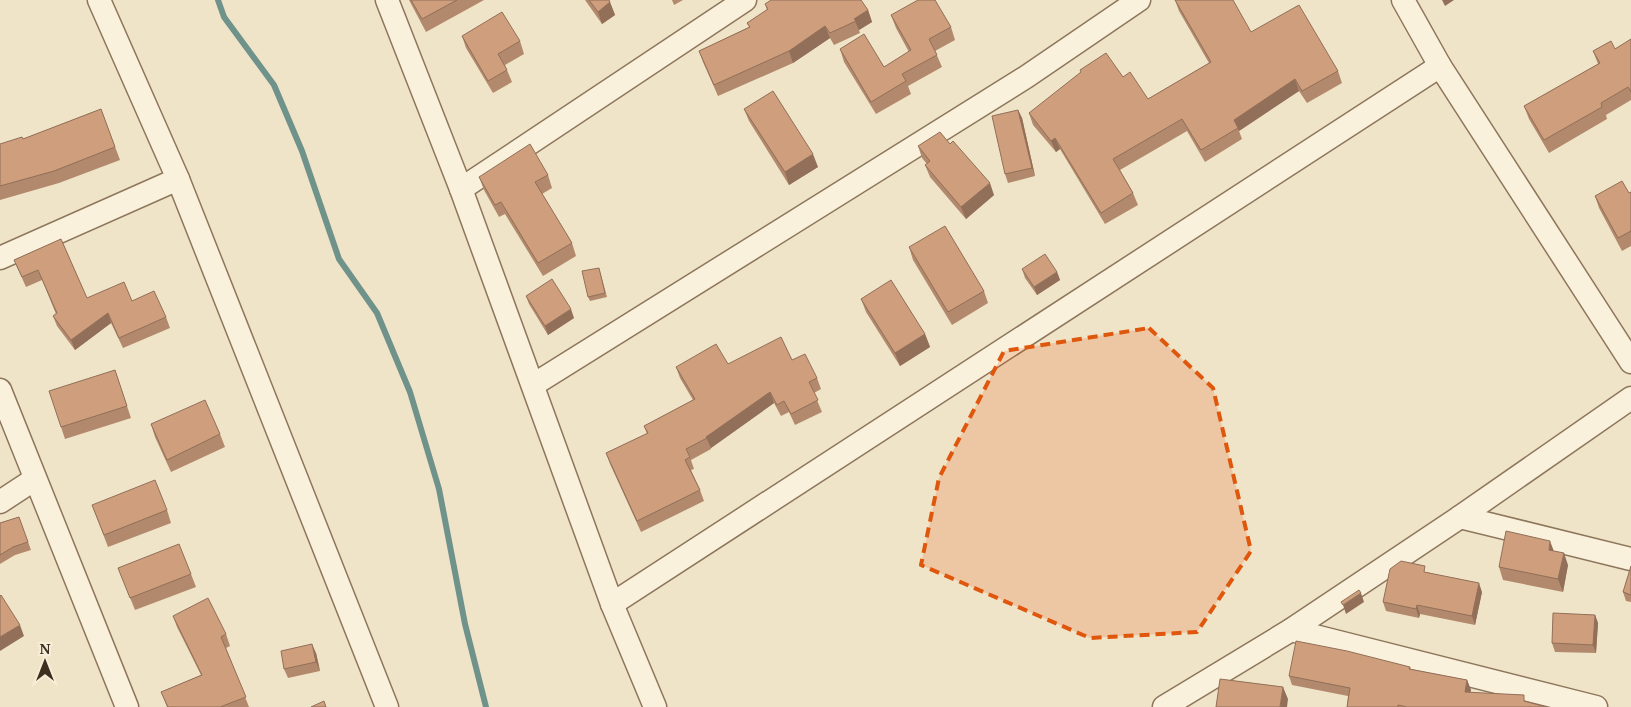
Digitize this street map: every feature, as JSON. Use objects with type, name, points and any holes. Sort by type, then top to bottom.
[{"type":"street","points":[[99,0],[178,179],[387,707]]},
{"type":"street","points":[[386,0],[462,189],[612,604],[656,707]]},
{"type":"street","points":[[462,189],[745,0]]},
{"type":"street","points":[[533,385],[1017,82],[1139,0]]},
{"type":"street","points":[[1403,0],[1440,66],[1631,362]]},
{"type":"street","points":[[612,604],[1440,66]]},
{"type":"street","points":[[0,258],[178,179]]},
{"type":"street","points":[[0,390],[127,707]]},
{"type":"street","points":[[1164,707],[1291,630],[1460,517],[1631,398]]},
{"type":"street","points":[[0,502],[35,480]]},
{"type":"street","points":[[1460,517],[1631,559]]},
{"type":"street","points":[[1291,630],[1596,707]]},
{"type":"highlighted area","points":[[1149,328],[1213,388],[1251,551],[1197,632],[1090,638],[921,565],[939,478],[1004,351]]},
{"type":"building","points":[[411,0],[457,0],[422,19]]},
{"type":"building","points":[[589,0],[609,0],[610,2],[598,12]]},
{"type":"building","points":[[771,0],[861,0],[868,10],[854,19],[856,21],[830,33],[825,26],[789,51],[714,85],[699,51],[750,27],[747,23],[768,9],[765,4]]},
{"type":"building","points":[[918,0],[935,0],[951,27],[929,39],[937,55],[902,74],[906,81],[871,102],[840,49],[864,34],[884,67],[911,50],[891,15]]},
{"type":"building","points":[[1175,0],[1233,0],[1251,32],[1299,5],[1338,71],[1302,91],[1295,79],[1234,120],[1238,128],[1201,150],[1182,119],[1113,159],[1133,193],[1101,213],[1055,138],[1051,141],[1029,113],[1081,72],[1080,70],[1106,53],[1123,77],[1130,72],[1148,99],[1211,62]]},
{"type":"building","points":[[502,12],[520,41],[498,54],[507,70],[488,81],[462,36]]},
{"type":"building","points":[[1631,39],[1631,92],[1628,87],[1601,103],[1602,107],[1544,140],[1524,106],[1600,63],[1593,51],[1611,41],[1615,49]]},
{"type":"building","points":[[773,91],[813,154],[785,172],[744,109]]},
{"type":"building","points":[[101,109],[115,147],[54,171],[0,186],[0,144],[22,137],[23,139]]},
{"type":"building","points":[[1018,110],[1032,168],[1005,174],[992,116]]},
{"type":"building","points":[[940,132],[950,144],[953,141],[990,183],[961,207],[925,165],[930,161],[918,146]]},
{"type":"building","points":[[530,144],[548,175],[535,182],[572,243],[538,263],[501,202],[495,205],[479,177]]},
{"type":"building","points":[[1622,181],[1629,193],[1631,192],[1631,231],[1618,238],[1595,196]]},
{"type":"building","points":[[945,226],[984,291],[948,312],[909,247]]},
{"type":"building","points":[[61,239],[87,298],[124,282],[132,301],[154,291],[166,317],[119,338],[108,313],[71,340],[53,316],[57,313],[38,270],[22,277],[14,260]]},
{"type":"building","points":[[1045,254],[1057,272],[1034,287],[1022,269]]},
{"type":"building","points":[[599,268],[605,293],[588,297],[582,271]]},
{"type":"building","points":[[552,279],[571,309],[545,326],[526,296]]},
{"type":"building","points":[[891,280],[925,334],[895,353],[861,299]]},
{"type":"building","points":[[781,337],[792,360],[805,354],[817,378],[809,382],[818,400],[791,414],[784,401],[777,405],[770,392],[707,438],[686,449],[690,457],[685,460],[700,490],[637,521],[606,453],[648,433],[644,426],[695,399],[676,367],[716,344],[728,364]]},
{"type":"building","points":[[115,370],[127,406],[61,427],[49,391]]},
{"type":"building","points":[[205,400],[220,434],[167,460],[151,424]]},
{"type":"building","points":[[155,480],[167,510],[104,535],[92,505]]},
{"type":"building","points":[[19,517],[28,542],[13,547],[0,555],[0,523]]},
{"type":"building","points":[[1506,531],[1550,541],[1549,550],[1564,553],[1558,579],[1499,567]]},
{"type":"building","points":[[179,544],[191,574],[130,598],[118,568]]},
{"type":"building","points":[[1401,561],[1425,566],[1424,572],[1479,583],[1472,616],[1417,605],[1416,609],[1383,602],[1390,569]]},
{"type":"building","points":[[1631,566],[1631,595],[1623,592]]},
{"type":"building","points":[[1359,590],[1361,593],[1343,605],[1341,602]]},
{"type":"building","points":[[0,596],[20,625],[0,637]]},
{"type":"building","points":[[208,598],[226,634],[221,637],[246,697],[220,707],[168,707],[161,692],[202,675],[173,616]]},
{"type":"building","points":[[1553,613],[1595,615],[1593,645],[1552,643]]},
{"type":"building","points":[[1296,641],[1347,651],[1410,667],[1409,669],[1467,680],[1465,692],[1524,695],[1524,701],[1546,707],[1407,707],[1398,705],[1398,707],[1347,707],[1350,688],[1289,676]]},
{"type":"building","points":[[312,644],[316,662],[284,669],[281,651]]},
{"type":"building","points":[[1220,679],[1283,687],[1280,707],[1216,707]]},
{"type":"building","points":[[324,701],[326,707],[311,707]]},
{"type":"waterway","points":[[218,0],[224,17],[274,85],[302,151],[339,259],[377,313],[410,392],[439,489],[465,624],[486,707]]}]
